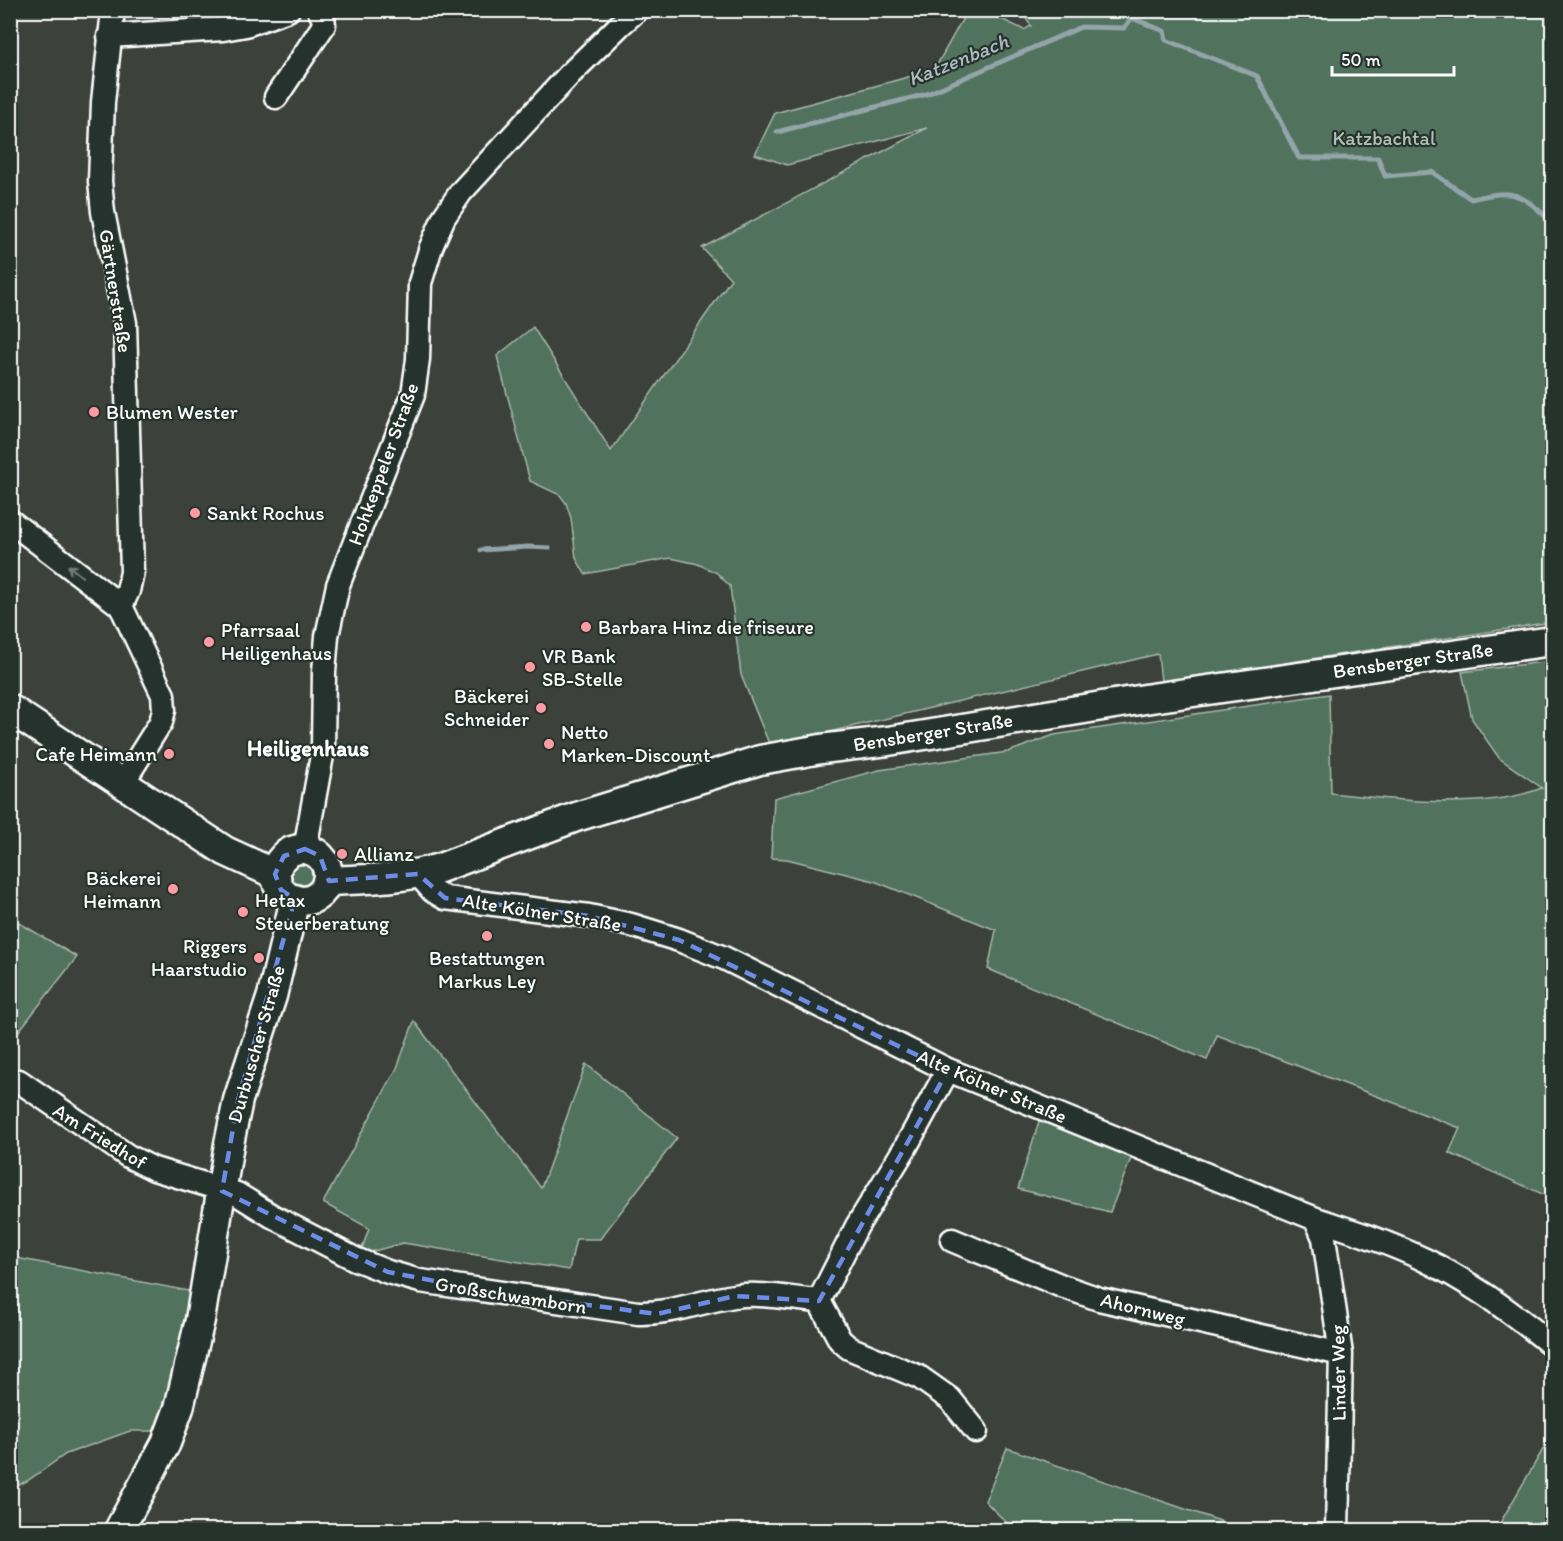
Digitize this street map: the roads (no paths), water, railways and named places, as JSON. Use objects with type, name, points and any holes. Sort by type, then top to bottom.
[{"type":"main road","name":"Bensberger Straße","points":[[327,881],[384,879],[418,874],[586,813],[760,760],[1151,698],[1552,640]]},
{"type":"main road","points":[[10,709],[225,851],[275,874],[281,890],[295,899],[302,900],[318,895],[326,888],[327,868],[324,861],[320,856],[305,849],[290,852],[284,856],[275,874]]},
{"type":"main road","name":"Durbuscher Straße","points":[[119,1530],[166,1443],[179,1408],[200,1320],[238,1100],[272,996],[295,899]]},
{"type":"street","name":"Gärtnerstraße","points":[[113,10],[103,102],[99,181],[125,323],[127,353],[132,572],[128,591],[121,606]]},
{"type":"street","points":[[109,36],[223,29],[246,25],[288,10]]},
{"type":"street","points":[[276,97],[324,25],[319,10]]},
{"type":"street","name":"Hohkeppeler Straße","points":[[305,849],[323,750],[327,636],[338,585],[413,395],[418,359],[420,283],[431,247],[444,217],[461,192],[570,74],[637,10]]},
{"type":"street","points":[[10,521],[121,606],[164,695],[161,722],[122,784]]},
{"type":"street","name":"Alte Kölner Straße","points":[[418,874],[434,891],[445,898],[589,916],[631,925],[680,940],[724,958],[948,1070],[1316,1219],[1376,1239],[1425,1260],[1489,1297],[1552,1345]]},
{"type":"street","points":[[948,1070],[905,1148],[857,1226],[819,1301],[840,1340],[849,1348],[919,1377],[950,1399],[976,1431]]},
{"type":"street","name":"Am Friedhof","points":[[19,1081],[128,1156],[154,1169],[222,1191]]},
{"type":"street","name":"Großschwamborn","points":[[222,1191],[237,1194],[272,1216],[356,1259],[388,1272],[420,1281],[657,1314],[735,1296],[758,1295],[819,1301]]},
{"type":"street","name":"Linder Weg","points":[[1316,1219],[1324,1238],[1341,1354],[1337,1530]]},
{"type":"street","name":"Ahornweg","points":[[952,1240],[1099,1299],[1341,1354]]},
{"type":"waterway","points":[[1121,10],[1135,19]]},
{"type":"waterway","name":"Katzenbach","points":[[777,132],[927,94],[1081,27],[1124,28],[1132,18],[1164,31],[1166,40],[1257,76],[1299,158],[1378,158],[1385,176],[1432,172],[1471,199],[1494,194],[1511,194],[1527,201],[1545,216],[1552,211]]},
{"type":"waterway","points":[[481,550],[549,548]]},
{"type":"place","name":"Blumen Wester","points":[[94,412]]},
{"type":"place","name":"Sankt Rochus","points":[[195,513]]},
{"type":"place","name":"Barbara Hinz die friseure","points":[[586,627]]},
{"type":"place","name":"Pfarrsaal Heiligenhaus","points":[[209,642]]},
{"type":"place","name":"VR Bank SB-Stelle","points":[[530,667]]},
{"type":"place","name":"Bäckerei Schneider","points":[[541,708]]},
{"type":"place","name":"Netto Marken-Discount","points":[[549,744]]},
{"type":"place","name":"Cafe Heimann","points":[[169,754]]},
{"type":"place","name":"Allianz","points":[[342,854]]},
{"type":"place","name":"Bäckerei Heimann","points":[[173,889]]},
{"type":"place","name":"Hetax Steuerberatung","points":[[243,912]]},
{"type":"place","name":"Bestattungen Markus Ley","points":[[487,936]]},
{"type":"place","name":"Riggers Haarstudio","points":[[259,958]]},
{"type":"district","name":"Heiligenhaus","points":[[308,748]]},
{"type":"park label","name":"Katzbachtal","points":[[1384,138]]}]
